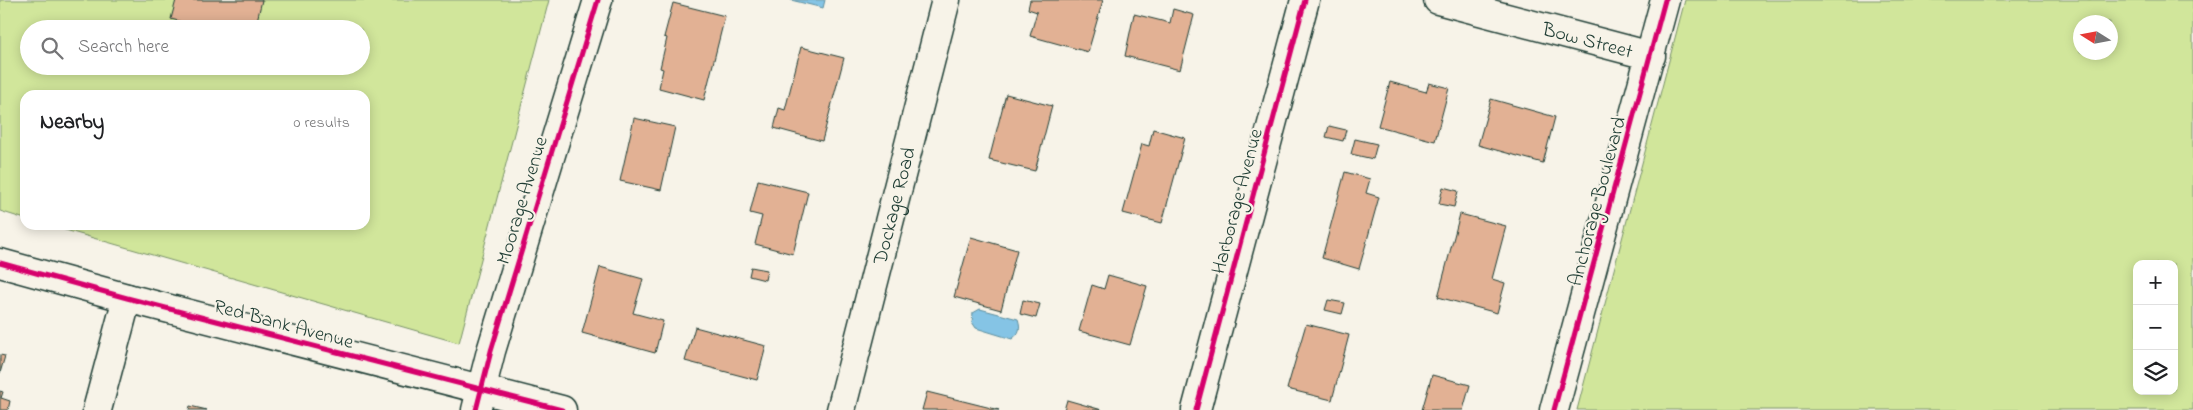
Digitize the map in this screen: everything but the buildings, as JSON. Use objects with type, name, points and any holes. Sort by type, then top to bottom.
[{"type":"street","name":"Moorage Avenue","points":[[478,400],[598,0]]},
{"type":"street","name":"Dockage Road","points":[[841,410],[946,0]]},
{"type":"street","name":"Harborage Avenue","points":[[1196,410],[1305,0]]},
{"type":"street","name":"Bow Street","points":[[1438,0],[1651,56]]},
{"type":"street","name":"Anchorage Boulevard","points":[[1554,410],[1665,0]]},
{"type":"street","name":"Red Bank Avenue","points":[[0,263],[478,400],[562,410]]},
{"type":"street","points":[[97,410],[127,298]]},
{"type":"green space","points":[[0,0],[549,0],[459,343],[65,230],[370,230],[370,90],[20,90],[20,217],[0,211]]},
{"type":"green space","points":[[1685,0],[2193,0],[2193,410],[1577,410]]},
{"type":"water","points":[[791,0],[825,0],[823,8]]},
{"type":"water","points":[[980,309],[1018,319],[1020,328],[1017,335],[1012,339],[976,328],[972,322],[973,313]]},
{"type":"cycle path","points":[[476,410],[491,351],[598,0]]},
{"type":"cycle path","points":[[1196,410],[1305,0]]},
{"type":"cycle path","points":[[1554,410],[1665,0]]},
{"type":"cycle path","points":[[0,263],[127,298],[562,410]]}]
